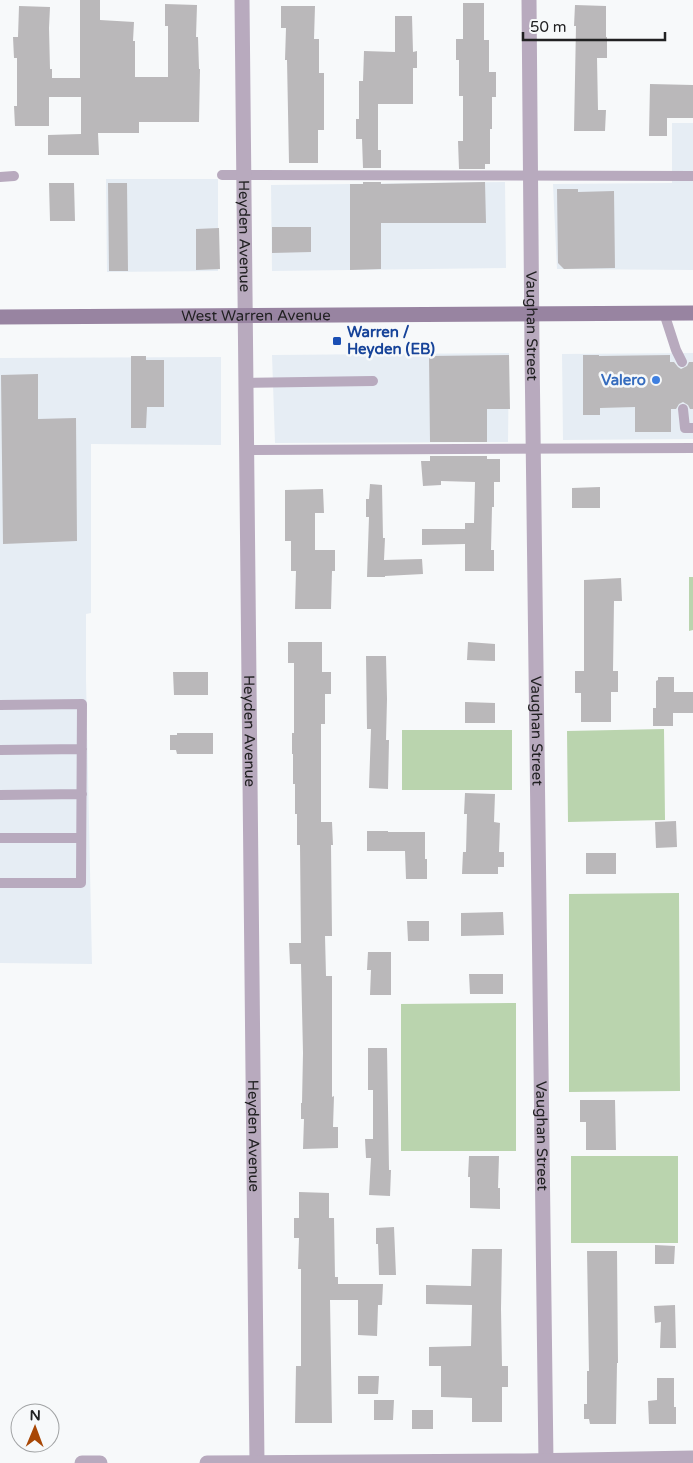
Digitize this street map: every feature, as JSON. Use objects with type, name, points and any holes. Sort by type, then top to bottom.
[{"type":"main road","name":"West Warren Avenue","points":[[0,317],[693,313]]},
{"type":"street","name":"Heyden Avenue","points":[[242,0],[257,1463]]},
{"type":"street","name":"Vaughan Street","points":[[529,0],[546,1462]]},
{"type":"street","points":[[208,1463],[546,1462],[693,1458]]},
{"type":"street","points":[[82,1463],[100,1463]]},
{"type":"lane","points":[[222,175],[693,176]]},
{"type":"lane","points":[[0,177],[14,176]]},
{"type":"lane","points":[[664,314],[682,362]]},
{"type":"lane","points":[[245,383],[373,381]]},
{"type":"lane","points":[[683,409],[685,428],[693,428]]},
{"type":"lane","points":[[246,450],[693,448]]},
{"type":"lane","points":[[0,705],[82,704],[81,883],[0,883]]},
{"type":"lane","points":[[0,750],[82,749]]},
{"type":"lane","points":[[0,795],[82,794]]},
{"type":"lane","points":[[0,838],[81,838]]},
{"type":"shaded area","points":[[672,123],[693,123],[693,270],[557,269],[553,184],[672,183]]},
{"type":"shaded area","points":[[106,179],[218,179],[218,271],[107,272]]},
{"type":"shaded area","points":[[505,182],[506,268],[272,271],[271,185]]},
{"type":"shaded area","points":[[509,353],[508,442],[275,443],[272,355]]},
{"type":"shaded area","points":[[693,353],[693,439],[563,440],[562,354]]},
{"type":"shaded area","points":[[221,357],[221,445],[91,444],[91,613],[86,614],[86,680],[92,964],[0,963],[0,358]]},
{"type":"green space","points":[[689,577],[693,577],[693,630],[689,631]]},
{"type":"green space","points":[[664,729],[665,820],[568,822],[567,731]]},
{"type":"green space","points":[[402,730],[512,730],[512,790],[402,790]]},
{"type":"green space","points":[[679,893],[680,1091],[569,1092],[569,894]]},
{"type":"green space","points":[[516,1003],[516,1151],[401,1151],[401,1004]]},
{"type":"green space","points":[[571,1156],[678,1156],[678,1243],[571,1243]]},
{"type":"building","points":[[80,0],[100,0],[100,20],[134,22],[135,77],[168,77],[168,26],[165,26],[165,4],[197,5],[196,37],[198,37],[200,69],[199,122],[139,122],[139,133],[98,133],[99,155],[48,155],[48,135],[81,134],[81,97],[49,97],[49,126],[15,126],[14,106],[17,106],[17,58],[14,58],[13,37],[18,37],[19,6],[50,7],[50,69],[52,69],[52,78],[80,78]]},
{"type":"building","points":[[463,3],[484,3],[484,40],[489,40],[489,72],[496,72],[496,97],[492,97],[490,164],[485,164],[485,169],[459,169],[458,141],[463,141],[463,96],[459,96],[459,60],[456,60],[456,39],[463,39]]},
{"type":"building","points":[[575,5],[606,6],[607,58],[597,58],[598,110],[606,110],[605,131],[574,131]]},
{"type":"building","points":[[281,6],[315,6],[314,39],[319,39],[319,73],[324,73],[324,130],[318,130],[318,163],[289,163],[287,60],[285,60],[286,28],[281,28]]},
{"type":"building","points":[[395,16],[412,16],[413,52],[417,51],[417,68],[413,68],[413,104],[378,104],[378,150],[381,150],[381,168],[363,168],[362,139],[356,139],[356,119],[359,119],[359,81],[363,81],[364,51],[395,52]]},
{"type":"building","points":[[650,84],[693,85],[693,118],[667,118],[667,136],[649,136]]},
{"type":"building","points":[[363,182],[381,182],[381,184],[485,182],[486,223],[381,223],[381,269],[350,270],[350,184],[363,184]]},
{"type":"building","points":[[49,183],[74,183],[75,221],[50,221]]},
{"type":"building","points":[[108,183],[127,183],[128,271],[109,271]]},
{"type":"building","points":[[557,189],[578,189],[578,192],[614,191],[615,268],[564,269],[558,263]]},
{"type":"building","points":[[272,227],[311,227],[311,252],[272,253]]},
{"type":"building","points":[[219,228],[220,269],[196,270],[196,229]]},
{"type":"building","points":[[509,355],[510,409],[487,409],[487,442],[430,442],[429,356]]},
{"type":"building","points":[[583,355],[670,355],[670,362],[674,362],[681,369],[687,366],[689,362],[693,362],[693,409],[690,409],[683,402],[676,409],[671,409],[671,432],[635,432],[635,407],[600,408],[600,415],[583,415]]},
{"type":"building","points":[[131,356],[146,356],[146,360],[164,360],[164,407],[147,407],[146,428],[131,428]]},
{"type":"building","points":[[38,374],[38,419],[76,418],[77,541],[3,544],[1,375]]},
{"type":"building","points":[[430,456],[487,456],[487,459],[500,459],[500,482],[494,482],[494,507],[492,507],[491,550],[494,550],[494,571],[465,571],[465,544],[422,545],[422,529],[465,529],[465,523],[474,523],[475,482],[441,481],[441,485],[423,486],[421,461],[430,461]]},
{"type":"building","points":[[370,484],[382,485],[383,538],[385,538],[384,560],[422,559],[423,574],[367,577],[369,517],[366,517],[366,499],[369,499]]},
{"type":"building","points":[[600,487],[600,508],[572,508],[572,488]]},
{"type":"building","points":[[323,489],[324,513],[315,513],[315,550],[335,550],[335,571],[332,571],[331,609],[295,609],[296,571],[291,571],[291,541],[285,541],[285,490]]},
{"type":"building","points":[[621,578],[622,601],[614,601],[613,671],[618,671],[618,692],[611,692],[611,722],[581,722],[581,693],[575,693],[575,671],[584,671],[584,580]]},
{"type":"building","points":[[288,642],[322,642],[322,672],[331,672],[331,694],[325,694],[325,724],[321,724],[321,822],[332,822],[332,936],[325,936],[326,976],[332,976],[333,1127],[338,1127],[338,1148],[303,1149],[304,1119],[301,1119],[303,1053],[301,964],[290,964],[289,943],[301,943],[300,845],[297,845],[297,814],[295,814],[292,754],[292,733],[294,733],[294,663],[288,663]]},
{"type":"building","points":[[468,642],[495,644],[495,661],[467,660]]},
{"type":"building","points":[[366,656],[386,656],[386,740],[389,740],[388,789],[369,788],[371,729],[367,729]]},
{"type":"building","points":[[173,672],[208,672],[208,695],[174,695]]},
{"type":"building","points":[[658,677],[674,677],[674,692],[693,692],[693,713],[673,713],[673,726],[653,726],[653,708],[656,708],[656,681]]},
{"type":"building","points":[[465,702],[495,703],[495,723],[465,723]]},
{"type":"building","points":[[177,733],[213,733],[213,754],[177,754],[176,750],[170,750],[170,735],[177,735]]},
{"type":"building","points":[[465,793],[495,794],[494,822],[500,823],[499,852],[504,852],[504,867],[498,867],[498,874],[462,874],[463,852],[466,852],[467,814],[464,814]]},
{"type":"building","points":[[676,821],[677,847],[656,848],[655,822]]},
{"type":"building","points":[[367,831],[425,832],[427,879],[406,879],[405,851],[367,851]]},
{"type":"building","points":[[586,853],[616,853],[616,874],[586,874]]},
{"type":"building","points":[[503,912],[504,935],[461,936],[461,913]]},
{"type":"building","points":[[407,921],[429,921],[429,941],[408,941]]},
{"type":"building","points":[[368,952],[391,952],[391,995],[370,995],[371,970],[367,970]]},
{"type":"building","points":[[469,974],[503,974],[503,994],[470,994]]},
{"type":"building","points":[[368,1048],[387,1048],[389,1170],[391,1170],[390,1196],[369,1195],[371,1158],[366,1158],[365,1139],[373,1139],[373,1090],[368,1090]]},
{"type":"building","points":[[580,1100],[615,1100],[616,1150],[586,1150],[586,1122],[580,1122]]},
{"type":"building","points":[[469,1156],[499,1156],[498,1188],[500,1188],[500,1209],[470,1208]]},
{"type":"building","points":[[299,1192],[329,1193],[329,1218],[334,1218],[335,1277],[338,1277],[338,1284],[383,1284],[382,1305],[378,1305],[377,1336],[358,1335],[358,1300],[330,1300],[332,1423],[295,1423],[296,1366],[301,1366],[301,1269],[298,1269],[299,1238],[294,1238],[294,1218],[299,1218]]},
{"type":"building","points":[[394,1227],[396,1275],[379,1275],[376,1228]]},
{"type":"building","points":[[655,1245],[675,1246],[674,1264],[655,1264]]},
{"type":"building","points":[[472,1249],[502,1249],[502,1366],[508,1366],[508,1387],[502,1387],[502,1422],[472,1422],[472,1398],[441,1397],[441,1366],[429,1366],[429,1347],[471,1346],[472,1305],[426,1304],[426,1285],[471,1286]]},
{"type":"building","points":[[587,1251],[617,1251],[618,1363],[616,1424],[590,1424],[589,1419],[584,1419],[584,1404],[587,1404],[587,1371],[589,1371]]},
{"type":"building","points":[[675,1305],[676,1348],[660,1348],[661,1322],[655,1323],[654,1306]]},
{"type":"building","points":[[358,1376],[379,1376],[378,1394],[358,1394]]},
{"type":"building","points":[[657,1378],[674,1378],[676,1424],[649,1424],[648,1401],[657,1400]]},
{"type":"building","points":[[374,1400],[394,1400],[393,1420],[374,1420]]},
{"type":"building","points":[[412,1410],[433,1410],[433,1429],[412,1429]]},
{"type":"place","name":"Warren / Heyden (EB)","points":[[337,341]]},
{"type":"place","name":"Valero","points":[[656,380]]}]
